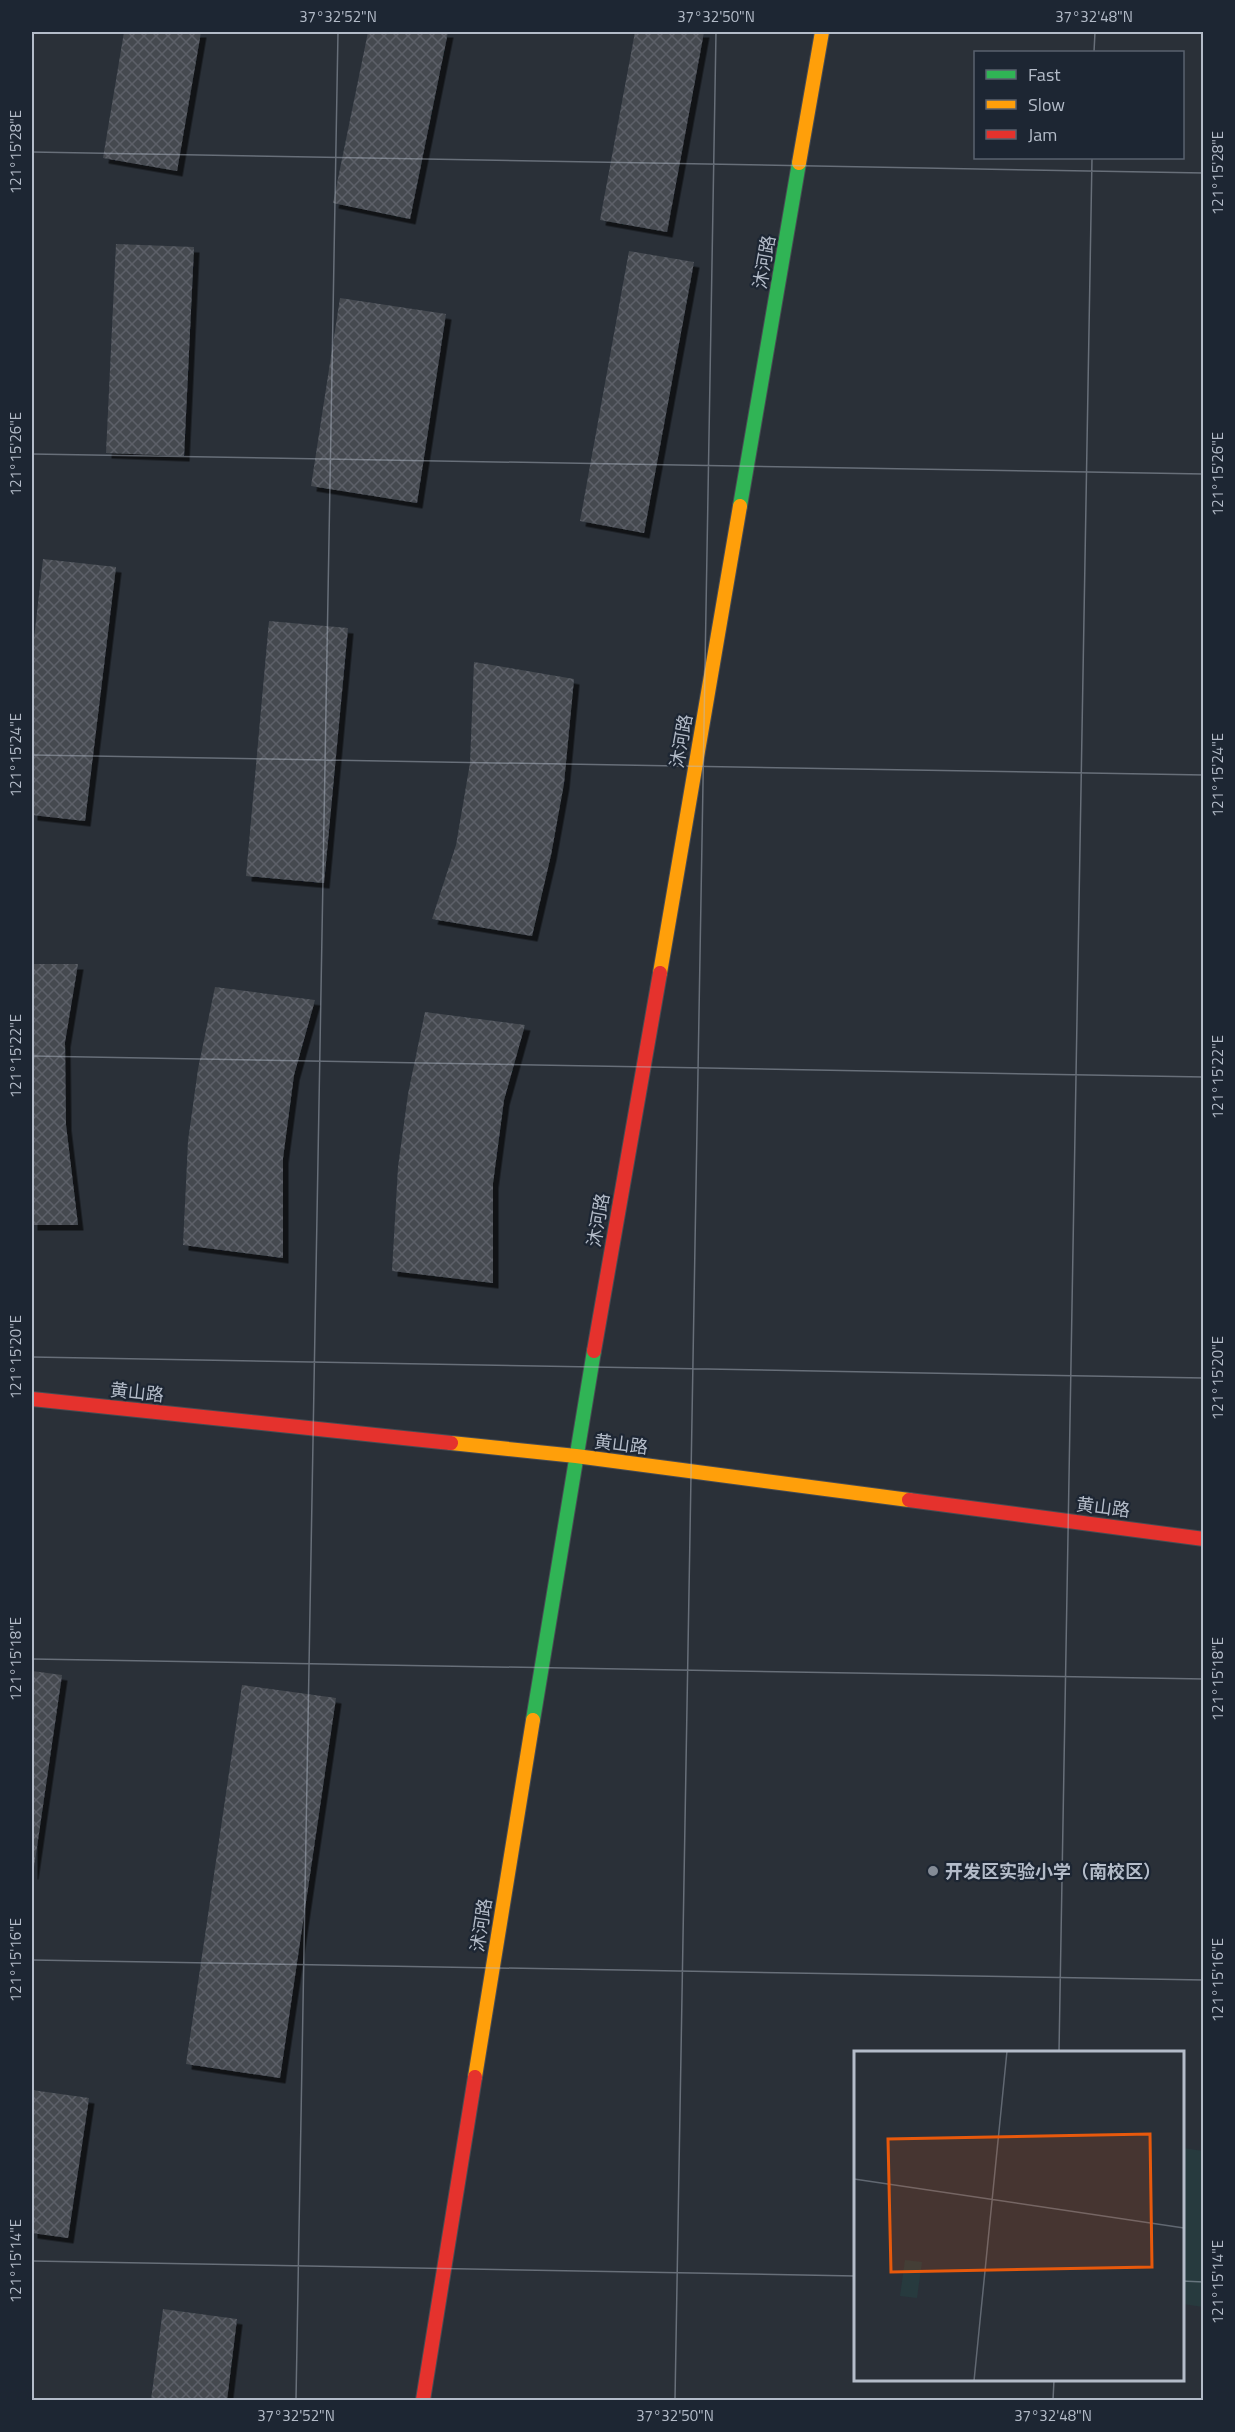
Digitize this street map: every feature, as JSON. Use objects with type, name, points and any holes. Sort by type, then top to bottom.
[{"type":"street","name":"沐河路","points":[[576,1456],[822,32]]},
{"type":"street","name":"黄山路","points":[[32,1399],[576,1456],[1203,1539]]},
{"type":"street","name":"沭河路","points":[[423,2400],[576,1456]]},
{"type":"green space","points":[[1184,2148],[1203,2151],[1203,2307],[1184,2304]]},
{"type":"building","points":[[124,32],[201,32],[177,171],[103,158]]},
{"type":"building","points":[[368,32],[448,32],[410,219],[333,203]]},
{"type":"building","points":[[635,32],[704,32],[667,232],[600,220]]},
{"type":"building","points":[[116,244],[194,247],[184,456],[106,453]]},
{"type":"building","points":[[629,251],[694,262],[644,533],[580,521]]},
{"type":"building","points":[[340,298],[446,314],[417,503],[311,486]]},
{"type":"building","points":[[43,559],[116,567],[85,821],[32,815],[32,656]]},
{"type":"building","points":[[269,621],[348,628],[324,883],[246,876]]},
{"type":"building","points":[[474,662],[574,679],[564,783],[551,855],[532,936],[432,919],[456,845],[470,763]]},
{"type":"building","points":[[32,964],[78,964],[65,1042],[66,1125],[78,1225],[32,1225]]},
{"type":"building","points":[[215,987],[315,1000],[294,1075],[283,1158],[283,1258],[183,1245],[188,1141],[198,1069]]},
{"type":"building","points":[[425,1012],[525,1025],[504,1100],[493,1183],[493,1283],[392,1271],[398,1167],[408,1094]]},
{"type":"building","points":[[32,1671],[62,1675],[33,1874],[32,1874]]},
{"type":"building","points":[[242,1685],[336,1698],[280,2078],[186,2064]]},
{"type":"building","points":[[32,2090],[89,2098],[68,2238],[32,2233]]},
{"type":"building","points":[[163,2309],[237,2319],[227,2400],[151,2400]]},
{"type":"traffic: fast","points":[[740,506],[799,163]]},
{"type":"traffic: fast","points":[[533,1720],[594,1351]]},
{"type":"traffic: slow","points":[[799,163],[822,32]]},
{"type":"traffic: slow","points":[[660,973],[740,506]]},
{"type":"traffic: slow","points":[[451,1443],[576,1456],[909,1500]]},
{"type":"traffic: slow","points":[[475,2077],[533,1720]]},
{"type":"traffic: jam","points":[[594,1351],[660,973]]},
{"type":"traffic: jam","points":[[32,1399],[451,1443]]},
{"type":"traffic: jam","points":[[909,1500],[1204,1539]]},
{"type":"traffic: jam","points":[[423,2400],[475,2077]]},
{"type":"place","name":"开发区实验小学（南校区）","points":[[933,1871]]}]
